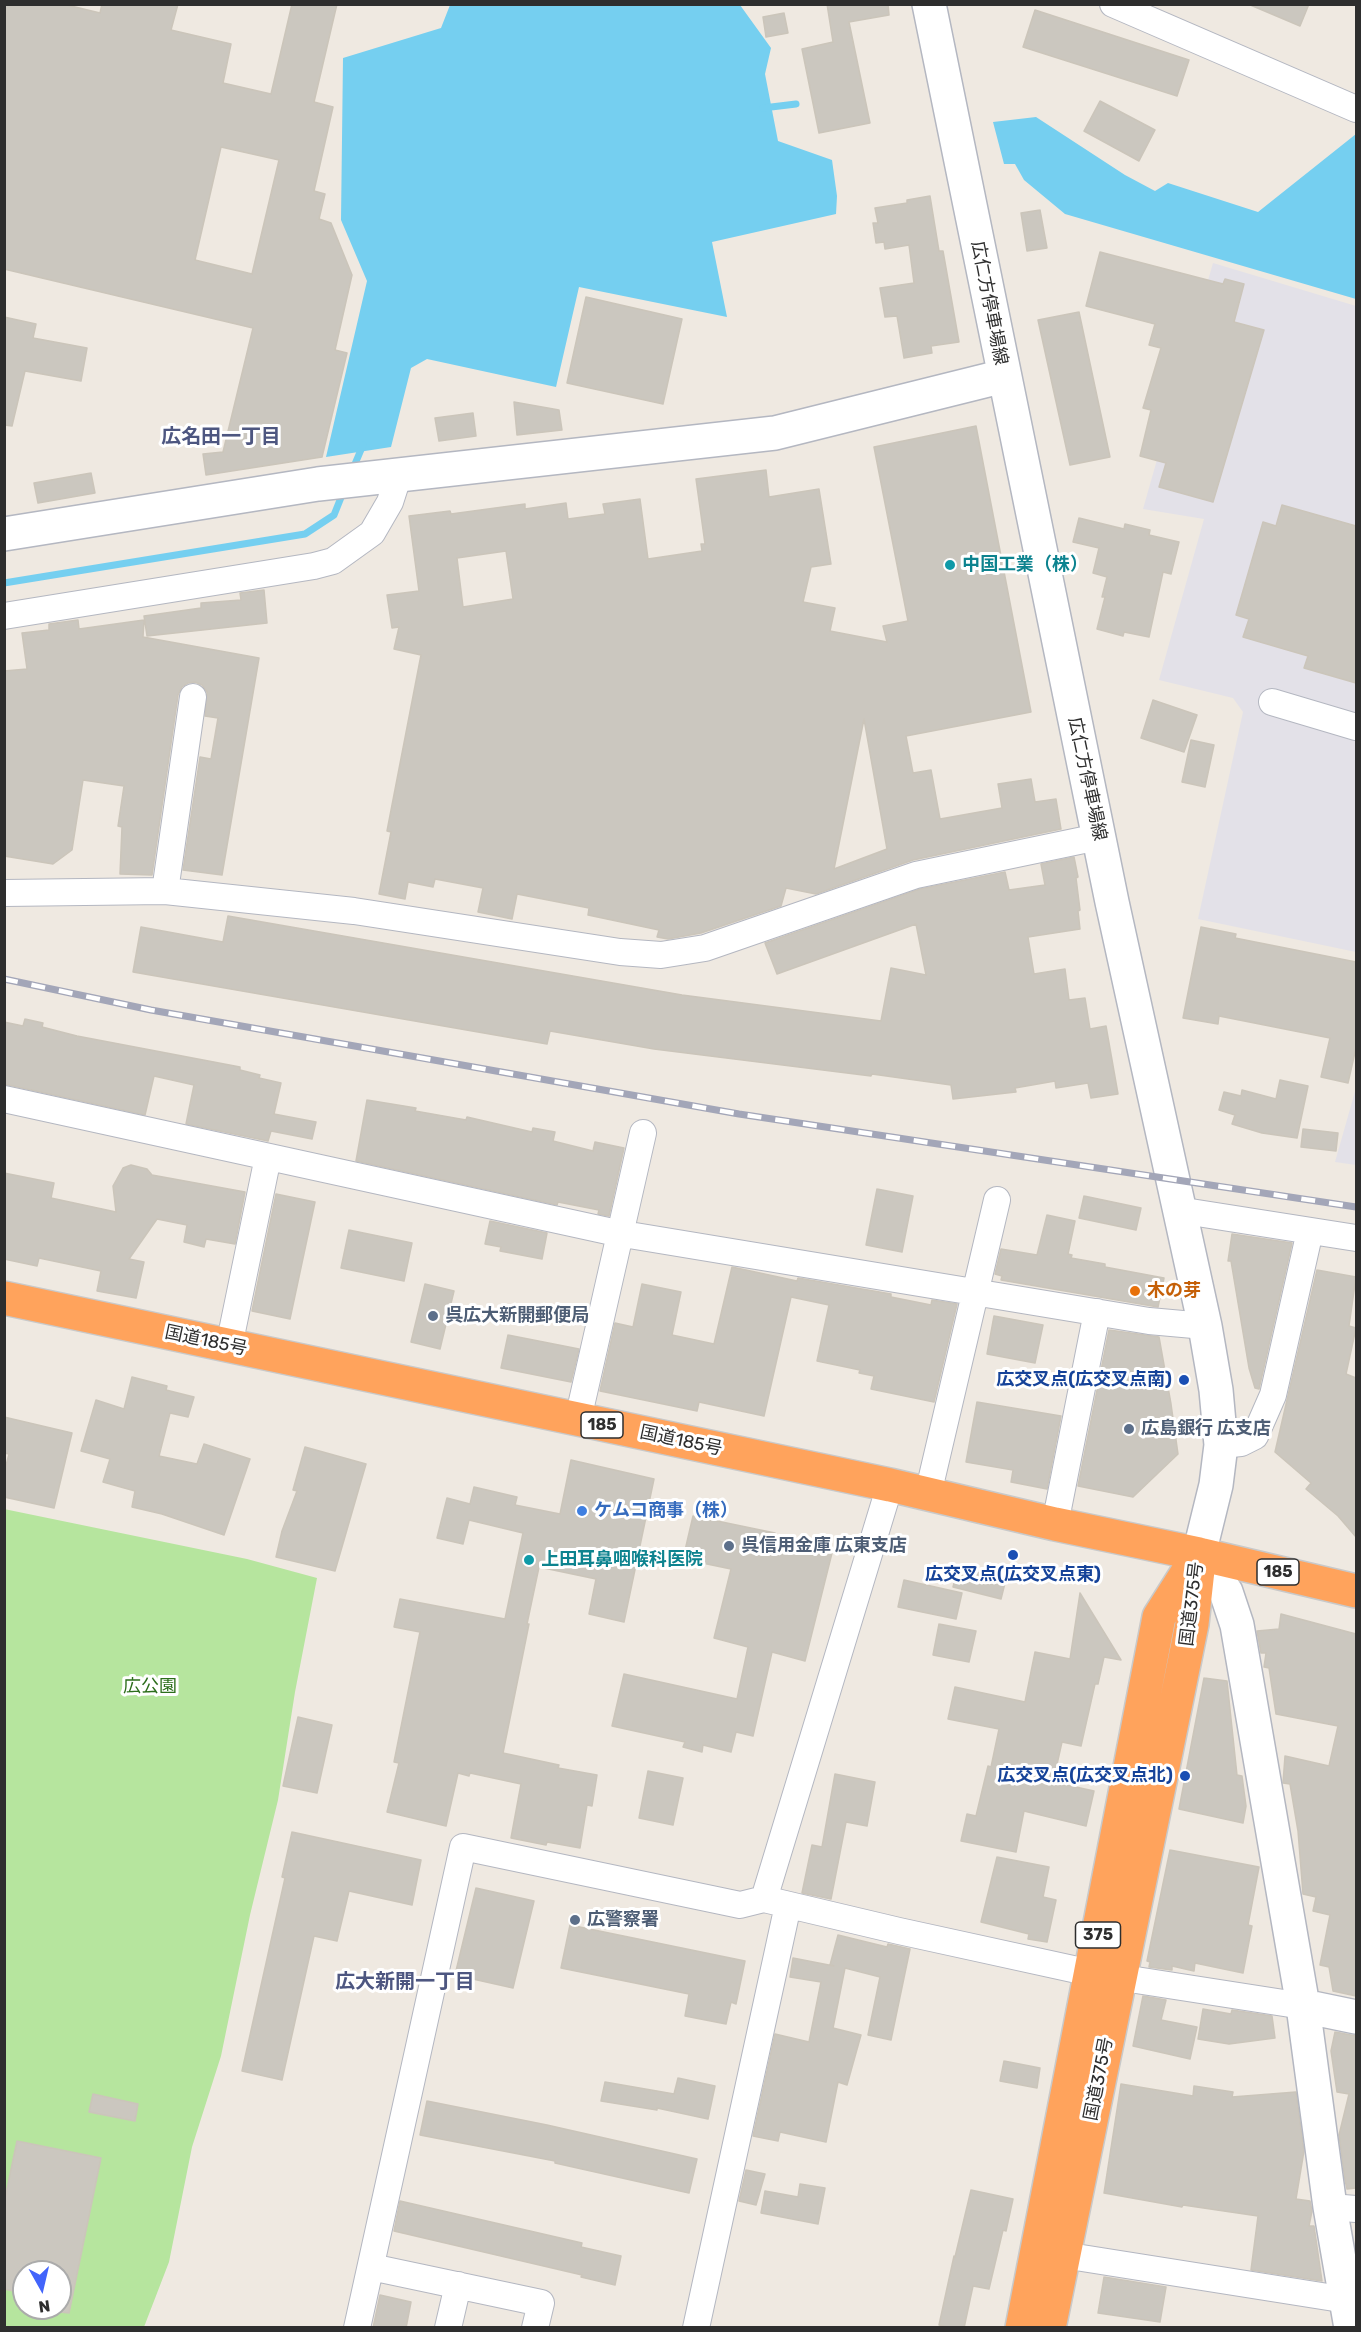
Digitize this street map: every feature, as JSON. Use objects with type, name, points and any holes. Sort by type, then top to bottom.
[{"type":"highway","name":"国道185号","points":[[4,1298],[890,1485],[1356,1591]]},
{"type":"highway","name":"国道375号","points":[[1049,2328],[1063,2254],[1159,1617],[1200,1554]]},
{"type":"highway","name":"国道375号","points":[[1022,2328],[1105,1975]]},
{"type":"street","name":"広仁方停車場線","points":[[929,4],[1098,837],[1205,1326],[1216,1390],[1221,1446],[1216,1485],[1200,1554]]},
{"type":"street","points":[[1113,4],[1356,109]]},
{"type":"street","points":[[4,534],[318,484],[775,433],[1004,376]]},
{"type":"street","points":[[4,616],[333,561],[372,533],[390,502],[390,475]]},
{"type":"street","points":[[165,891],[193,697]]},
{"type":"street","points":[[1272,702],[1356,727]]},
{"type":"street","points":[[4,893],[165,891],[354,911],[620,952],[661,955],[705,948],[916,875],[1098,837]]},
{"type":"street","points":[[4,1100],[620,1233],[1149,1321],[1205,1326]]},
{"type":"street","points":[[578,1419],[643,1133]]},
{"type":"street","points":[[229,1346],[268,1157]]},
{"type":"street","points":[[928,1494],[997,1200]]},
{"type":"street","points":[[1178,1210],[1356,1238]]},
{"type":"street","points":[[1221,1446],[1241,1443],[1255,1436],[1273,1395],[1310,1231]]},
{"type":"street","points":[[1055,1524],[1097,1312]]},
{"type":"street","points":[[696,2328],[776,1902],[890,1485]]},
{"type":"street","points":[[1063,2254],[1349,2314],[1343,2208],[1303,2006],[1237,1625],[1226,1592],[1200,1554]]},
{"type":"street","points":[[357,2328],[463,1847],[740,1905],[776,1902],[1105,1975],[1303,2006],[1356,2017]]},
{"type":"street","points":[[371,2267],[541,2303],[535,2328]]},
{"type":"street","points":[[448,2328],[458,2285]]},
{"type":"shaded area","points":[[1213,263],[1356,306],[1356,952],[1198,919],[1243,712],[1233,698],[1159,680],[1204,519],[1143,509]]},
{"type":"shaded area","points":[[1356,1088],[1356,1165],[1335,1162]]},
{"type":"green space","name":"広公園","points":[[4,1509],[247,1559],[317,1578],[295,1692],[278,1800],[250,1915],[221,2056],[192,2147],[169,2262],[144,2327],[5,2327]]},
{"type":"water","points":[[450,5],[740,5],[771,48],[765,74],[778,141],[832,160],[837,196],[836,214],[712,242],[727,317],[579,287],[556,387],[427,359],[411,368],[391,447],[326,457],[367,281],[341,220],[343,58],[441,28]]},
{"type":"water","points":[[1036,117],[1125,175],[1155,191],[1168,183],[1258,212],[1356,134],[1356,299],[1065,214],[1024,180],[1015,164],[1004,164],[993,122]]},
{"type":"building","points":[[4,4],[63,4],[100,13],[102,4],[178,4],[171,30],[231,44],[223,83],[271,94],[292,4],[337,4],[314,102],[333,107],[314,191],[325,194],[319,219],[331,223],[352,275],[335,350],[347,353],[322,457],[206,475],[203,454],[223,452],[253,328],[4,269]],"holes":[[[221,147],[279,160],[252,274],[195,260]]]},
{"type":"building","points":[[827,4],[888,4],[889,15],[849,22],[870,123],[819,133],[802,49],[833,42]]},
{"type":"building","points":[[1248,4],[1309,4],[1300,26]]},
{"type":"building","points":[[1035,10],[1189,60],[1177,96],[1023,47]]},
{"type":"building","points":[[784,13],[788,33],[766,37],[763,17]]},
{"type":"building","points":[[1100,101],[1155,130],[1139,161],[1084,131]]},
{"type":"building","points":[[930,196],[939,251],[943,251],[959,342],[931,346],[932,353],[904,358],[897,316],[885,317],[880,288],[914,283],[909,245],[885,249],[884,242],[876,243],[873,223],[878,223],[875,208],[907,203],[907,200]]},
{"type":"building","points":[[1040,210],[1047,248],[1027,251],[1021,213]]},
{"type":"building","points":[[1100,252],[1223,284],[1225,279],[1244,284],[1234,322],[1264,330],[1213,502],[1159,487],[1166,463],[1140,456],[1151,410],[1143,408],[1161,348],[1149,345],[1155,324],[1086,306]]},
{"type":"building","points":[[586,297],[682,319],[663,404],[567,383]]},
{"type":"building","points":[[1079,312],[1110,457],[1070,465],[1038,320]]},
{"type":"building","points":[[4,317],[36,324],[33,338],[87,348],[81,381],[25,371],[12,426],[4,425]]},
{"type":"building","points":[[514,402],[559,410],[562,430],[517,435]]},
{"type":"building","points":[[473,413],[476,436],[439,441],[435,418]]},
{"type":"building","points":[[976,426],[1031,712],[906,736],[913,773],[931,770],[940,819],[1002,808],[998,784],[1031,779],[1035,802],[1056,799],[1061,829],[913,860],[816,894],[786,888],[781,906],[701,933],[668,939],[657,937],[659,930],[588,915],[589,908],[517,894],[512,919],[478,912],[483,888],[435,879],[433,887],[408,882],[405,899],[379,894],[391,832],[387,831],[421,655],[394,649],[399,627],[392,628],[387,595],[419,591],[409,516],[450,511],[451,514],[525,504],[525,509],[566,503],[568,519],[605,514],[603,504],[640,499],[648,559],[702,551],[701,544],[705,544],[696,479],[766,470],[769,497],[819,489],[831,564],[811,567],[803,602],[835,608],[830,631],[887,642],[883,626],[908,621],[874,447]],"holes":[[[506,551],[513,599],[463,607],[457,558]],[[864,719],[887,849],[834,869]]]},
{"type":"building","points":[[91,473],[95,493],[38,503],[34,483]]},
{"type":"building","points":[[1282,505],[1356,526],[1356,683],[1304,668],[1308,656],[1243,637],[1249,619],[1236,615],[1263,522],[1276,526]]},
{"type":"building","points":[[1079,518],[1124,529],[1125,524],[1150,530],[1149,535],[1179,542],[1171,574],[1163,572],[1149,637],[1124,632],[1123,636],[1097,629],[1105,597],[1102,597],[1107,577],[1093,573],[1099,548],[1073,542]]},
{"type":"building","points":[[264,590],[267,623],[147,636],[144,616],[201,608],[201,603],[241,600],[240,593]]},
{"type":"building","points":[[78,620],[79,629],[144,620],[143,637],[259,658],[222,875],[183,870],[200,757],[211,759],[218,718],[205,716],[207,692],[202,685],[195,682],[182,687],[178,695],[152,875],[120,874],[122,827],[118,826],[124,786],[83,780],[72,850],[53,864],[4,856],[4,671],[27,669],[22,633],[49,630],[49,624]]},
{"type":"building","points":[[1153,700],[1197,715],[1184,752],[1141,738]]},
{"type":"building","points":[[1191,740],[1214,745],[1205,787],[1182,782]]},
{"type":"building","points":[[1074,857],[1078,877],[1076,878],[1080,929],[1028,937],[1034,974],[1065,969],[1069,1000],[1085,998],[1090,1029],[1106,1026],[1118,1094],[1091,1098],[1088,1083],[1056,1088],[1055,1081],[1015,1088],[1016,1092],[953,1099],[951,1085],[654,1049],[550,1031],[547,1044],[133,972],[141,927],[223,942],[228,916],[682,995],[881,1021],[891,968],[926,975],[916,924],[777,974],[765,943],[920,889],[1005,872],[1009,890],[1045,885],[1041,864]]},
{"type":"building","points":[[1201,927],[1236,934],[1235,938],[1356,962],[1356,1048],[1348,1083],[1321,1077],[1330,1038],[1219,1016],[1218,1024],[1183,1018]]},
{"type":"building","points":[[25,1019],[43,1023],[42,1027],[77,1036],[240,1067],[240,1070],[260,1075],[259,1078],[281,1083],[274,1114],[316,1122],[312,1139],[271,1131],[268,1141],[186,1124],[194,1085],[154,1076],[145,1115],[4,1084],[4,1022],[23,1026]]},
{"type":"building","points":[[1280,1080],[1308,1086],[1297,1138],[1262,1133],[1232,1124],[1235,1115],[1219,1110],[1224,1092],[1241,1096],[1242,1090],[1276,1099]]},
{"type":"building","points":[[367,1100],[416,1108],[415,1111],[466,1120],[467,1117],[532,1132],[533,1128],[555,1132],[553,1141],[593,1151],[595,1142],[624,1148],[609,1216],[598,1214],[599,1210],[558,1202],[557,1205],[356,1161]]},
{"type":"building","points":[[1303,1129],[1338,1133],[1336,1151],[1301,1147]]},
{"type":"building","points":[[131,1165],[147,1169],[152,1175],[245,1192],[235,1244],[206,1239],[204,1247],[184,1242],[187,1225],[157,1219],[129,1259],[144,1262],[136,1298],[97,1291],[101,1271],[39,1258],[37,1266],[4,1259],[4,1173],[54,1183],[51,1198],[116,1212],[113,1186],[123,1168]]},
{"type":"building","points":[[877,1189],[913,1196],[902,1252],[866,1245]]},
{"type":"building","points":[[276,1194],[315,1202],[290,1319],[252,1311]]},
{"type":"building","points":[[1084,1196],[1141,1208],[1136,1230],[1079,1218]]},
{"type":"building","points":[[1047,1215],[1075,1221],[1068,1254],[1072,1255],[1071,1258],[1164,1278],[1158,1307],[1001,1280],[1002,1276],[995,1274],[1001,1249],[1037,1255]]},
{"type":"building","points":[[490,1221],[547,1233],[542,1259],[500,1251],[501,1247],[485,1244]]},
{"type":"building","points":[[349,1230],[412,1243],[404,1281],[341,1268]]},
{"type":"building","points":[[1232,1234],[1292,1243],[1259,1389],[1255,1388],[1249,1368],[1231,1261],[1228,1261]]},
{"type":"building","points":[[732,1267],[797,1281],[798,1278],[891,1294],[891,1297],[931,1305],[932,1300],[957,1304],[934,1402],[871,1389],[874,1376],[859,1373],[860,1370],[817,1361],[829,1305],[791,1297],[764,1416],[699,1402],[697,1411],[600,1391],[615,1323],[633,1327],[642,1284],[681,1292],[672,1335],[714,1344]]},
{"type":"building","points":[[1317,1270],[1356,1277],[1349,1326],[1356,1328],[1346,1374],[1356,1378],[1356,1537],[1338,1516],[1306,1489],[1311,1483],[1275,1452]]},
{"type":"building","points":[[425,1284],[454,1291],[440,1349],[411,1342]]},
{"type":"building","points":[[994,1316],[1043,1325],[1035,1363],[987,1354]]},
{"type":"building","name":"広島銀行 広支店","points":[[1109,1330],[1159,1337],[1171,1404],[1178,1454],[1133,1497],[1078,1486]]},
{"type":"building","points":[[508,1335],[579,1349],[571,1382],[501,1368]]},
{"type":"building","points":[[132,1377],[167,1386],[166,1390],[194,1397],[188,1417],[170,1413],[159,1456],[197,1464],[204,1444],[250,1459],[224,1535],[162,1514],[132,1507],[135,1491],[103,1482],[110,1459],[81,1451],[96,1400],[124,1409]]},
{"type":"building","points":[[977,1402],[1061,1416],[1047,1489],[1011,1482],[1013,1470],[966,1462]]},
{"type":"building","points":[[4,1417],[72,1433],[54,1508],[4,1497],[4,1473],[9,1454],[4,1453]]},
{"type":"building","points":[[305,1447],[366,1464],[335,1571],[276,1557],[282,1531],[297,1491],[293,1490]]},
{"type":"building","points":[[571,1460],[654,1479],[624,1622],[589,1614],[596,1579],[539,1567],[527,1624],[529,1624],[503,1753],[559,1765],[558,1768],[597,1775],[592,1806],[587,1805],[580,1848],[547,1842],[546,1845],[511,1838],[521,1784],[470,1773],[469,1776],[458,1773],[446,1826],[387,1812],[399,1763],[394,1762],[420,1632],[394,1627],[400,1599],[505,1619],[523,1533],[469,1520],[463,1544],[437,1538],[447,1498],[470,1504],[474,1487],[517,1497],[515,1505],[560,1514]]},
{"type":"building","points":[[693,1516],[775,1533],[773,1539],[832,1553],[805,1661],[772,1652],[753,1736],[736,1732],[731,1752],[703,1745],[702,1752],[683,1747],[685,1742],[612,1726],[624,1674],[737,1699],[748,1647],[714,1638],[731,1569],[683,1559]]},
{"type":"building","points":[[958,1568],[1006,1579],[1001,1599],[953,1587]]},
{"type":"building","points":[[904,1580],[962,1593],[956,1619],[898,1607]]},
{"type":"building","points":[[1080,1593],[1121,1660],[1104,1657],[1098,1684],[1095,1684],[1081,1746],[1062,1742],[1053,1782],[1094,1791],[1086,1826],[1024,1811],[1016,1852],[961,1841],[967,1814],[976,1816],[988,1766],[991,1767],[999,1729],[948,1719],[955,1687],[1025,1702],[1035,1652],[1070,1659]]},
{"type":"building","points":[[1281,1614],[1356,1634],[1356,1996],[1333,1991],[1329,1967],[1320,1965],[1330,1915],[1313,1911],[1316,1897],[1303,1894],[1298,1831],[1290,1784],[1283,1783],[1285,1756],[1329,1766],[1338,1726],[1276,1714],[1269,1668],[1264,1667],[1266,1653],[1261,1653],[1257,1631],[1279,1629]]},
{"type":"building","points":[[939,1624],[976,1631],[969,1662],[933,1655]]},
{"type":"building","points":[[1204,1678],[1227,1681],[1237,1775],[1242,1776],[1246,1806],[1243,1823],[1179,1809]]},
{"type":"building","points":[[298,1717],[332,1725],[317,1793],[283,1786]]},
{"type":"building","points":[[648,1771],[683,1778],[673,1825],[639,1818]]},
{"type":"building","points":[[835,1774],[875,1782],[867,1826],[846,1822],[831,1899],[802,1893],[812,1845],[822,1847]]},
{"type":"building","points":[[292,1832],[421,1860],[412,1905],[349,1891],[337,1941],[314,1936],[282,2080],[242,2071],[285,1878],[282,1877]]},
{"type":"building","points":[[1170,1850],[1259,1867],[1248,1925],[1252,1926],[1243,1973],[1195,1963],[1194,1971],[1172,1966],[1172,1970],[1149,1967],[1150,1962],[1147,1961]]},
{"type":"building","points":[[997,1857],[1049,1867],[1043,1897],[1056,1900],[1047,1942],[1028,1939],[1029,1934],[981,1922]]},
{"type":"building","points":[[476,1888],[534,1901],[513,1988],[455,1975]]},
{"type":"building","points":[[570,1925],[745,1961],[736,2004],[731,2002],[726,2024],[685,2016],[689,1994],[561,1968]]},
{"type":"building","points":[[838,1935],[887,1947],[888,1944],[910,1949],[891,2040],[868,2035],[880,1977],[845,1968],[833,2028],[861,2035],[847,2085],[838,2082],[826,2142],[780,2132],[778,2141],[753,2136],[775,2034],[809,2042],[821,1982],[790,1977],[793,1958],[834,1966],[830,1965]]},
{"type":"building","points":[[1143,1996],[1166,2000],[1161,2020],[1197,2027],[1190,2059],[1133,2046]]},
{"type":"building","points":[[1203,2009],[1231,2014],[1232,2010],[1272,2016],[1275,2038],[1229,2044],[1198,2039]]},
{"type":"building","points":[[1335,2032],[1356,2036],[1356,2188],[1347,2189],[1339,2135],[1349,2094],[1337,2092],[1331,2051]]},
{"type":"building","points":[[1004,2061],[1040,2068],[1037,2088],[1000,2081]]},
{"type":"building","points":[[678,2078],[715,2086],[708,2119],[657,2108],[657,2110],[601,2101],[605,2082],[674,2094]]},
{"type":"building","points":[[1121,2084],[1193,2096],[1194,2086],[1233,2092],[1232,2097],[1296,2092],[1304,2151],[1296,2199],[1310,2201],[1312,2211],[1309,2226],[1314,2226],[1322,2281],[1251,2270],[1258,2216],[1183,2205],[1182,2207],[1104,2193]]},
{"type":"building","points":[[93,2094],[138,2104],[135,2121],[89,2112]]},
{"type":"building","points":[[427,2101],[697,2159],[689,2193],[555,2163],[555,2161],[420,2135]]},
{"type":"building","points":[[17,2141],[101,2158],[72,2298],[72,2260],[12,2260],[12,2291],[4,2289],[4,2203]]},
{"type":"building","points":[[746,2170],[765,2174],[756,2205],[739,2201]]},
{"type":"building","points":[[800,2184],[825,2188],[818,2224],[761,2213],[765,2191],[798,2197]]},
{"type":"building","points":[[971,2190],[1013,2199],[989,2289],[973,2286],[964,2328],[952,2328],[939,2325]]},
{"type":"building","points":[[400,2201],[582,2243],[581,2247],[621,2256],[615,2285],[581,2277],[582,2275],[394,2231]]},
{"type":"building","points":[[1104,2277],[1166,2287],[1160,2322],[1098,2313]]},
{"type":"building","points":[[380,2295],[411,2302],[406,2328],[373,2328]]},
{"type":"waterway","points":[[763,108],[796,104]]},
{"type":"waterway","points":[[352,471],[363,445]]},
{"type":"waterway","points":[[4,583],[305,534],[334,515],[344,490]]},
{"type":"railway","points":[[4,979],[151,1010],[739,1114],[1356,1207]]},
{"type":"place","name":"中国工業（株）","points":[[950,565]]},
{"type":"place","name":"木の芽","points":[[1135,1291]]},
{"type":"place","name":"呉広大新開郵便局","points":[[433,1316]]},
{"type":"place","name":"広交叉点(広交叉点南)","points":[[1184,1380]]},
{"type":"place","name":"広島銀行 広支店","points":[[1129,1429]]},
{"type":"place","name":"ケムコ商事（株）","points":[[582,1511]]},
{"type":"place","name":"呉信用金庫 広東支店","points":[[729,1546]]},
{"type":"place","name":"広交叉点(広交叉点東)","points":[[1013,1555]]},
{"type":"place","name":"上田耳鼻咽喉科医院","points":[[529,1560]]},
{"type":"place","name":"広交叉点(広交叉点北)","points":[[1185,1776]]},
{"type":"place","name":"広警察署","points":[[575,1920]]},
{"type":"district","name":"広名田一丁目","points":[[221,437]]},
{"type":"district","name":"広大新開一丁目","points":[[405,1982]]}]
